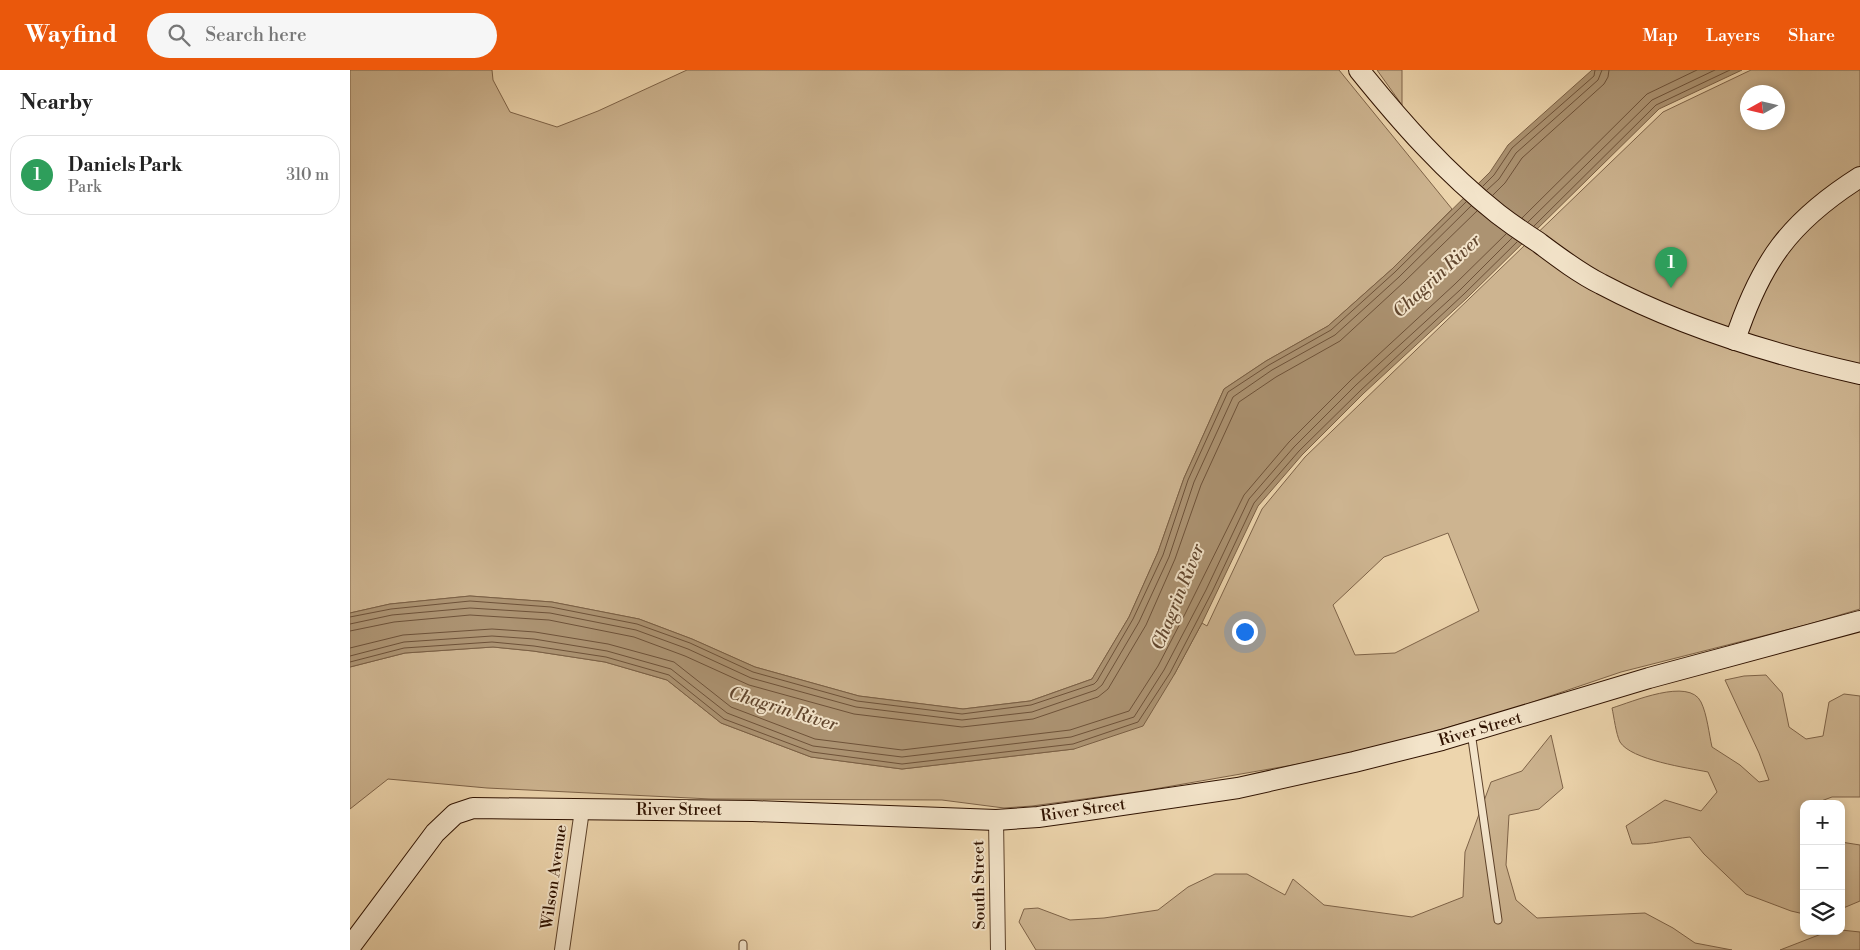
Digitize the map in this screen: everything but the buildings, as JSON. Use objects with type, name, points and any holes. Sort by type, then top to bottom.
[{"type":"main road","points":[[1359,70],[1395,115],[1436,158],[1498,214],[1600,284],[1659,311],[1735,340],[1776,354],[1860,374]]},
{"type":"main road","points":[[1735,340],[1746,308],[1761,275],[1781,244],[1806,217],[1835,193],[1860,177]]},
{"type":"main road","name":"River Street","points":[[350,948],[435,833],[455,814],[473,808],[753,811],[996,820],[1038,817],[1238,788],[1314,772],[1471,732],[1649,678],[1860,621]]},
{"type":"street","name":"Wilson Avenue","points":[[562,950],[582,810]]},
{"type":"street","name":"South Street","points":[[996,820],[998,950]]},
{"type":"lane","points":[[1471,732],[1498,920]]},
{"type":"shaded area","points":[[350,70],[492,70],[493,80],[510,112],[557,127],[598,111],[687,70],[1339,70],[1452,209],[1392,269],[1328,326],[1266,361],[1224,389],[1184,478],[1158,552],[1129,617],[1092,679],[1030,701],[963,709],[859,696],[755,667],[692,639],[639,619],[552,602],[470,596],[390,604],[350,613]]},
{"type":"shaded area","points":[[1377,70],[1402,70],[1402,105]]},
{"type":"shaded area","points":[[1751,70],[1860,70],[1860,609],[1806,625],[1621,672],[1512,709],[1407,739],[1310,762],[1143,791],[1032,806],[1004,808],[942,800],[711,799],[487,788],[388,779],[350,809],[350,667],[405,653],[493,647],[605,662],[667,680],[721,723],[811,757],[902,769],[1074,749],[1174,675],[1202,623],[1207,626],[1262,509],[1305,457],[1663,112]],"holes":[[[1448,533],[1479,611],[1395,653],[1355,655],[1333,605],[1384,557]]]},
{"type":"shaded area","points":[[1766,675],[1782,693],[1789,727],[1806,739],[1823,736],[1829,702],[1844,694],[1860,696],[1860,797],[1800,800],[1800,913],[1746,894],[1704,854],[1690,837],[1653,843],[1632,844],[1626,826],[1665,800],[1701,811],[1717,792],[1708,772],[1647,758],[1626,748],[1620,742],[1612,708],[1660,693],[1673,691],[1695,695],[1703,707],[1712,747],[1740,765],[1759,782],[1769,780],[1759,753],[1725,680],[1744,676]]},
{"type":"shaded area","points":[[1551,735],[1563,788],[1539,809],[1509,815],[1506,865],[1516,900],[1537,918],[1645,913],[1673,928],[1695,943],[1732,950],[1036,950],[1019,922],[1024,909],[1038,908],[1070,920],[1104,918],[1158,910],[1188,887],[1215,874],[1247,874],[1285,895],[1293,879],[1324,905],[1412,917],[1463,897],[1465,852],[1491,782],[1522,771]]},
{"type":"shaded area","points":[[1845,843],[1860,845],[1860,901],[1845,907]]},
{"type":"shaded area","points":[[1845,930],[1860,932],[1860,950],[1780,950],[1819,935],[1845,935]]},
{"type":"water","name":"Chagrin River","points":[[1592,70],[1742,70],[1659,109],[1467,298],[1364,393],[1302,455],[1258,506],[1202,623],[1174,675],[1143,726],[1074,749],[902,769],[811,757],[721,723],[667,680],[605,662],[493,647],[405,653],[350,667],[350,613],[390,604],[470,596],[552,602],[639,619],[692,639],[755,667],[859,696],[963,709],[1030,701],[1092,679],[1129,617],[1158,552],[1184,478],[1224,389],[1266,361],[1328,326],[1392,269],[1490,172],[1508,145]]},
{"type":"place","name":"Daniels Park","points":[[1671,288]]}]
